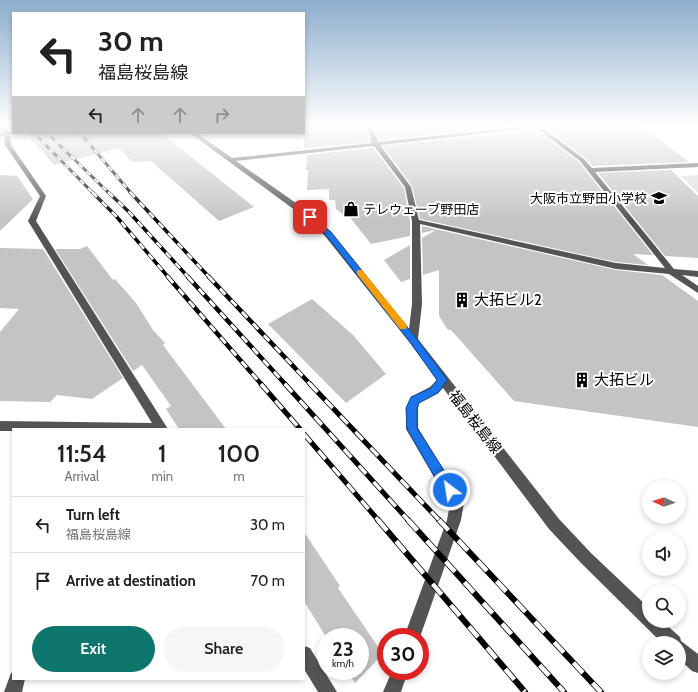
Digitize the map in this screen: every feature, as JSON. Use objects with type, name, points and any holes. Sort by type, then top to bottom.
[{"type":"street","points":[[14,157],[43,196],[32,221],[161,428]]},
{"type":"street","name":"福島桜島線","points":[[227,157],[310,217],[328,234],[413,340],[442,380],[554,524],[586,558],[642,612]]},
{"type":"street","points":[[230,160],[253,157]]},
{"type":"street","points":[[386,157],[408,187],[416,221],[417,304],[413,340]]},
{"type":"street","points":[[578,157],[592,170],[673,273],[698,290]]},
{"type":"street","points":[[592,170],[698,165]]},
{"type":"street","points":[[416,221],[616,266],[673,273],[698,274]]},
{"type":"street","points":[[415,628],[454,520],[457,503],[412,429],[412,408],[415,400],[434,390],[442,380]]},
{"type":"street","points":[[0,426],[108,428]]},
{"type":"street","name":"福島桜島線","points":[[658,628],[667,636]]},
{"type":"street","points":[[686,655],[698,666]]},
{"type":"street","points":[[305,656],[328,692]]},
{"type":"street","points":[[13,692],[17,680]]},
{"type":"street","points":[[392,692],[397,680]]},
{"type":"shaded area","points":[[698,175],[698,193],[681,176]]},
{"type":"building","points":[[47,157],[83,157],[54,165]]},
{"type":"building","points":[[128,157],[192,157],[254,207],[219,221],[151,161],[132,162]]},
{"type":"building","points":[[307,157],[380,157],[404,188],[410,221],[410,236],[371,244],[349,216],[345,216],[336,209],[335,200],[329,200],[329,189],[307,190],[308,170],[306,170]]},
{"type":"building","points":[[391,157],[573,157],[579,162],[653,255],[633,254],[648,265],[616,262],[420,219],[412,186]]},
{"type":"building","points":[[683,157],[689,162],[593,166],[585,158]]},
{"type":"building","name":"大阪市立野田小学校","points":[[671,170],[698,196],[698,258],[665,256],[598,173]]},
{"type":"building","points":[[0,175],[17,176],[33,199],[0,231]]},
{"type":"building","points":[[422,226],[616,270],[662,275],[698,301],[698,427],[514,401],[451,330],[448,330],[439,316],[439,270],[423,275],[422,238],[436,230],[422,233]]},
{"type":"building","points":[[410,245],[410,279],[401,282],[384,260]]},
{"type":"building","points":[[87,246],[113,280],[115,279],[136,303],[153,330],[165,343],[163,345],[225,428],[178,428],[166,409],[171,406],[142,365],[133,371],[55,249],[80,249]]},
{"type":"building","points":[[0,248],[43,249],[123,378],[92,399],[57,395],[50,402],[0,401],[0,332],[19,309],[0,308]]},
{"type":"building","points":[[312,299],[353,335],[386,374],[346,403],[268,324]]},
{"type":"building","points":[[305,534],[340,586],[338,588],[365,628],[320,628],[305,603]]},
{"type":"building","points":[[369,633],[377,645],[377,660],[369,668]]},
{"type":"railway","points":[[58,157],[93,193]]},
{"type":"railway","points":[[72,157],[109,193]]},
{"type":"railway","points":[[101,157],[131,193]]},
{"type":"railway","points":[[108,192],[129,212],[189,278]]},
{"type":"railway","points":[[130,192],[210,278]]},
{"type":"railway","points":[[93,193],[116,216],[169,278]]},
{"type":"railway","points":[[168,277],[262,385]]},
{"type":"railway","points":[[188,277],[286,385]]},
{"type":"railway","points":[[209,277],[311,385]]},
{"type":"railway","points":[[261,384],[299,428]]},
{"type":"railway","points":[[285,384],[409,521]]},
{"type":"railway","points":[[310,384],[440,521]]},
{"type":"railway","points":[[305,435],[379,521]]},
{"type":"railway","points":[[378,520],[525,692]]},
{"type":"railway","points":[[408,520],[564,692]]},
{"type":"railway","points":[[439,520],[601,692]]},
{"type":"slow traffic","points":[[360,272],[403,327]]},
{"type":"place","name":"大阪市立野田小学校","points":[[659,198]]},
{"type":"place","name":"テレウェーブ野田店","points":[[351,209]]},
{"type":"place","name":"大拓ビル2","points":[[462,300]]},
{"type":"place","name":"大拓ビル","points":[[582,380]]},
{"type":"route","points":[[310,217],[328,234],[373,289],[442,380],[434,390],[415,400],[411,418],[412,429],[450,490]]}]
